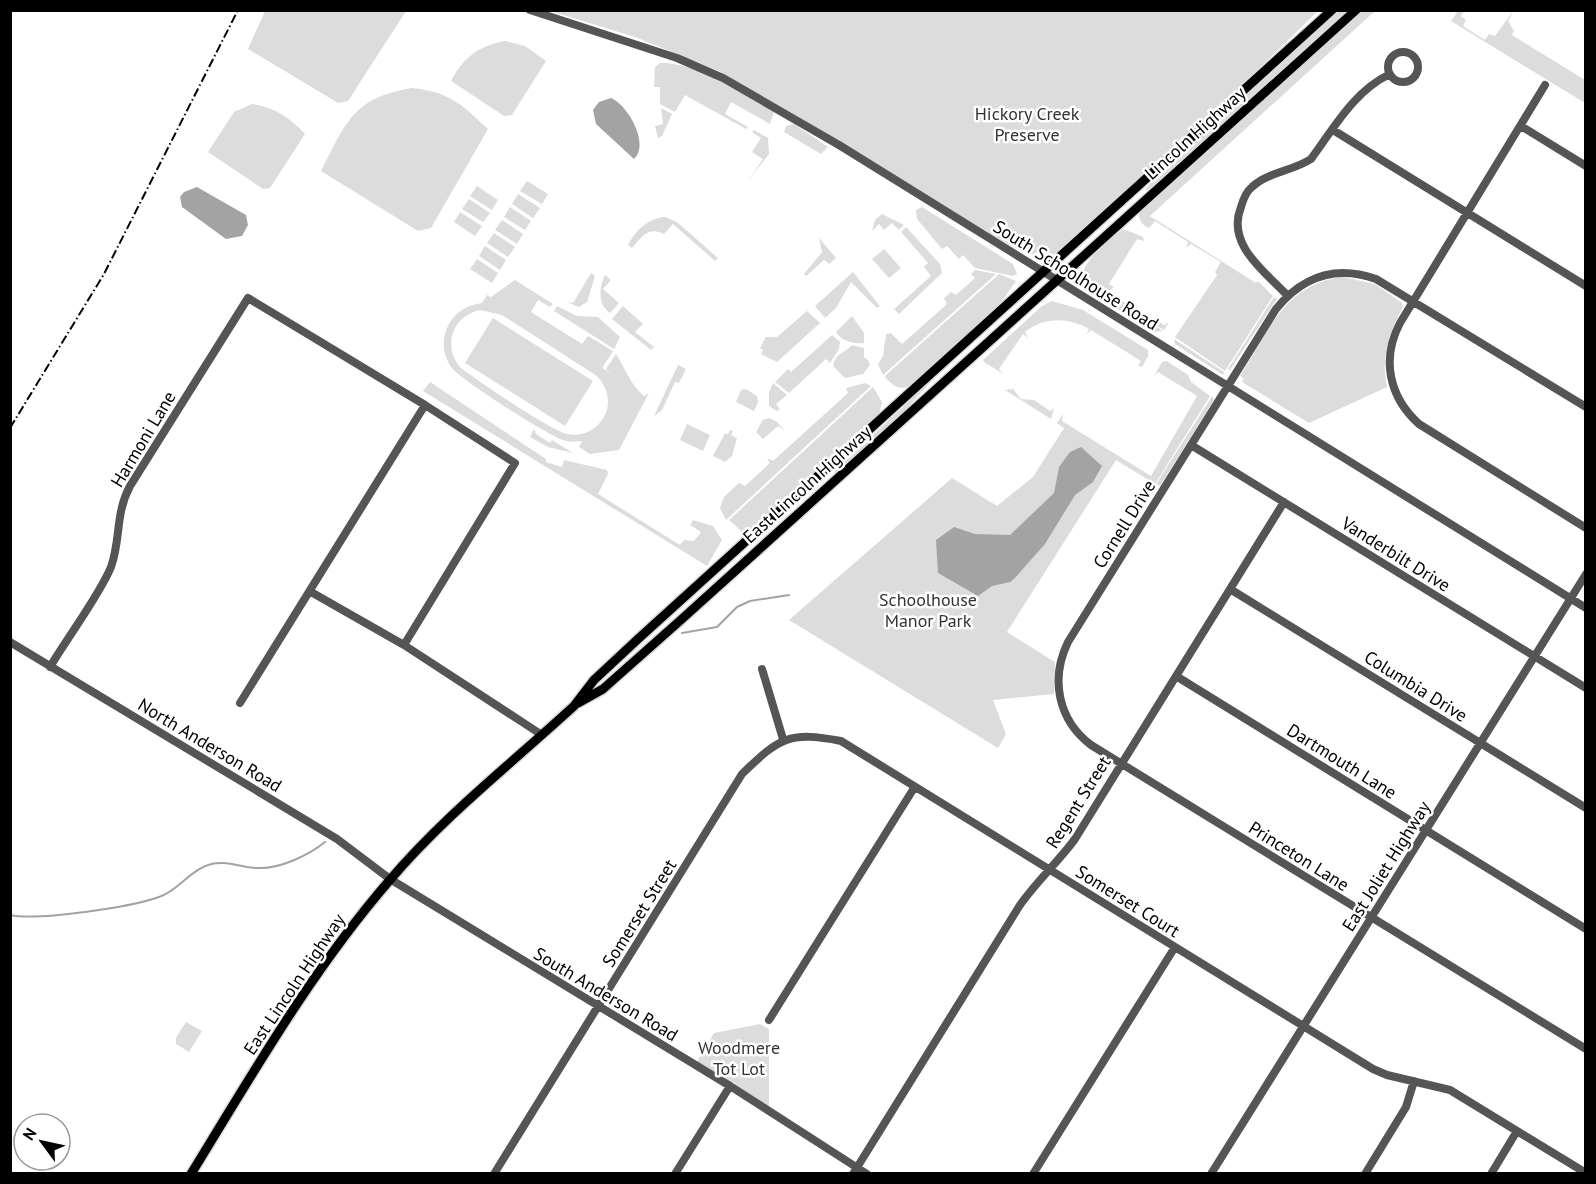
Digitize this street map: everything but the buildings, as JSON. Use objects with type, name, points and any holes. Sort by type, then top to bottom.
[{"type":"main road","name":"Lincoln Highway","points":[[1043,272],[1332,10]]},
{"type":"main road","name":"Lincoln Highway","points":[[1056,280],[1356,10]]},
{"type":"main road","name":"East Lincoln Highway","points":[[191,1173],[318,971],[390,879],[457,812],[574,706],[594,680],[638,639],[1043,272]]},
{"type":"main road","name":"East Lincoln Highway","points":[[574,706],[603,689],[1056,280]]},
{"type":"street","name":"South Schoolhouse Road","points":[[530,10],[677,58],[723,78],[839,144],[1586,608]]},
{"type":"street","points":[[1390,74],[1375,81],[1361,93],[1311,159],[1252,187],[1238,215],[1241,243],[1250,257],[1287,295],[1308,281],[1334,272],[1356,272],[1376,279],[1586,407]]},
{"type":"street","points":[[1545,85],[1396,331],[1390,354],[1390,377],[1404,409],[1426,430],[1586,528]]},
{"type":"street","points":[[1521,126],[1586,166]]},
{"type":"street","points":[[1333,130],[1586,286]]},
{"type":"street","name":"Cornell Drive","points":[[1120,764],[1084,740],[1072,726],[1060,697],[1060,665],[1068,642],[1227,386],[1287,295]]},
{"type":"street","name":"Harmoni Lane","points":[[50,667],[108,573],[117,545],[119,514],[130,486],[249,298],[425,405]]},
{"type":"street","points":[[240,703],[425,405],[515,463],[404,645]]},
{"type":"street","name":"Vanderbilt Drive","points":[[1191,445],[1586,688]]},
{"type":"street","name":"Regent Street","points":[[855,1170],[1020,904],[1037,881],[1050,870],[1075,839],[1284,502]]},
{"type":"street","name":"East Joliet Highway","points":[[1211,1173],[1586,574]]},
{"type":"street","name":"Columbia Drive","points":[[1230,589],[1586,808]]},
{"type":"street","points":[[311,592],[404,645],[542,735]]},
{"type":"street","name":"North Anderson Road","points":[[10,642],[337,839],[390,879]]},
{"type":"street","points":[[762,669],[783,739]]},
{"type":"street","name":"Dartmouth Lane","points":[[1176,676],[1586,929]]},
{"type":"street","name":"Somerset Court","points":[[783,739],[811,735],[841,741],[1358,1060],[1387,1075],[1450,1090],[1586,1173]]},
{"type":"street","name":"Somerset Street","points":[[494,1173],[742,774],[783,739]]},
{"type":"street","name":"Princeton Lane","points":[[1120,764],[1586,1049]]},
{"type":"street","points":[[769,1020],[914,788]]},
{"type":"street","name":"South Anderson Road","points":[[390,879],[730,1086],[855,1170],[867,1173]]},
{"type":"street","points":[[1033,1173],[1175,947]]},
{"type":"street","points":[[1365,1173],[1406,1107],[1414,1081]]},
{"type":"street","points":[[675,1173],[730,1086]]},
{"type":"street","points":[[1491,1173],[1517,1131]]},
{"type":"green space","points":[[265,11],[406,11],[348,101],[338,103],[248,49]]},
{"type":"green space","name":"Hickory Creek Preserve","points":[[550,11],[1318,11],[1252,75],[1325,11],[1056,253],[1043,259],[1009,245],[719,71],[635,37]]},
{"type":"green space","points":[[1339,11],[1348,11],[1148,191],[1145,189],[1172,163]]},
{"type":"green space","points":[[1362,11],[1375,11],[1150,216],[1256,283],[1258,281],[1273,296],[1225,371],[1175,337],[1217,275],[1215,272],[1221,262],[1191,244],[1186,248],[1188,242],[1155,221],[1149,228],[1147,227],[1140,220],[1139,213]]},
{"type":"green space","points":[[1458,11],[1464,11],[1461,16],[1466,20],[1463,26],[1485,40],[1489,34],[1495,36],[1513,11],[1508,21],[1514,31],[1512,35],[1585,80],[1585,103],[1451,21]]},
{"type":"green space","points":[[505,41],[525,46],[546,61],[512,115],[504,116],[451,81],[461,65],[473,54],[487,46]]},
{"type":"green space","points":[[660,63],[688,67],[734,88],[774,112],[770,124],[731,102],[725,114],[748,127],[746,129],[685,95],[675,112],[660,104],[660,87],[654,87],[655,67]]},
{"type":"green space","points":[[412,88],[446,96],[488,129],[431,228],[418,231],[321,171],[338,138],[354,114],[377,98]]},
{"type":"green space","points":[[252,104],[281,114],[305,134],[270,188],[263,189],[208,152],[234,112]]},
{"type":"green space","points":[[661,108],[672,114],[662,136],[658,138],[655,126],[663,124]]},
{"type":"green space","points":[[794,124],[828,147],[821,154],[784,132],[786,126]]},
{"type":"green space","points":[[754,130],[768,138],[769,154],[747,182],[763,159],[752,152],[761,138],[752,132]]},
{"type":"green space","points":[[527,181],[548,194],[542,204],[520,191]]},
{"type":"green space","points":[[477,186],[498,200],[492,210],[470,196]]},
{"type":"green space","points":[[518,194],[540,208],[533,218],[512,204]]},
{"type":"green space","points":[[469,199],[490,213],[483,222],[462,209]]},
{"type":"green space","points":[[510,207],[531,221],[525,230],[504,217]]},
{"type":"green space","points":[[922,207],[1013,264],[1017,274],[1013,276],[975,268],[963,255],[959,259],[947,246],[942,249],[917,219],[916,210]]},
{"type":"green space","points":[[460,212],[482,226],[475,236],[454,222]]},
{"type":"green space","points":[[882,214],[904,225],[899,230],[892,223],[884,230],[879,224],[872,231],[875,220]]},
{"type":"green space","points":[[665,217],[677,222],[718,258],[715,261],[673,224],[664,234],[650,232],[632,248],[628,245],[643,226]]},
{"type":"green space","points":[[502,220],[523,234],[517,244],[495,230]]},
{"type":"green space","points":[[906,227],[940,264],[942,273],[899,314],[894,309],[931,276],[924,267],[928,263],[901,232]]},
{"type":"green space","points":[[1126,230],[1143,237],[1144,241],[1137,239],[1109,284],[1114,287],[1105,294],[1092,284],[1083,271],[1107,239]]},
{"type":"green space","points":[[494,233],[515,247],[508,257],[487,243]]},
{"type":"green space","points":[[819,238],[836,258],[829,264],[824,260],[806,276],[804,274],[822,252]]},
{"type":"green space","points":[[485,246],[506,260],[500,270],[479,256]]},
{"type":"green space","points":[[884,249],[901,268],[889,278],[872,259]]},
{"type":"green space","points":[[477,259],[498,273],[492,283],[470,269]]},
{"type":"green space","points":[[975,270],[996,274],[883,375],[878,364],[883,356],[886,334],[891,333],[902,344],[947,304],[944,298],[951,292],[956,295],[975,278],[971,274]]},
{"type":"green space","points":[[853,272],[880,306],[877,308],[851,282],[836,308],[825,318],[815,306]]},
{"type":"green space","points":[[591,273],[595,276],[587,302],[579,307],[567,302],[573,303]]},
{"type":"green space","points":[[999,274],[1016,281],[997,308],[913,384],[905,388],[897,387],[885,377],[886,375]]},
{"type":"green space","points":[[605,275],[611,280],[603,289],[619,303],[610,313],[603,305],[600,295]]},
{"type":"green space","points":[[1343,277],[1375,284],[1402,303],[1403,307],[1393,327],[1385,355],[1387,387],[1309,423],[1242,382],[1244,379],[1240,376],[1280,312],[1292,300],[1306,289],[1323,281]]},
{"type":"green space","points":[[1081,279],[1163,331],[1155,332],[1093,294],[1086,289]]},
{"type":"green space","points":[[515,280],[553,304],[550,307],[538,300],[531,312],[582,344],[588,336],[613,351],[602,368],[611,373],[606,369],[616,354],[639,391],[644,396],[649,393],[619,450],[590,454],[579,447],[582,441],[565,441],[551,434],[486,394],[452,368],[446,358],[444,346],[449,324],[463,309],[482,303],[487,295],[491,297]],"holes":[[[480,310],[502,315],[597,376],[608,396],[605,416],[597,426],[586,433],[573,435],[558,431],[461,368],[455,360],[451,342],[457,325],[470,313]]]},
{"type":"green space","points":[[1108,293],[1164,325],[1169,322],[1164,330],[1107,295]]},
{"type":"green space","points":[[1274,297],[1277,299],[1230,370],[1228,369]]},
{"type":"green space","points":[[1052,301],[1083,310],[1148,350],[1148,356],[1142,367],[1138,366],[1141,361],[1091,330],[1086,335],[1089,329],[1081,325],[1056,320],[1032,327],[1025,332],[1028,338],[1023,334],[999,369],[1004,374],[985,363],[983,360],[1042,306]]},
{"type":"green space","points":[[557,306],[577,316],[598,317],[620,337],[614,349],[554,311]]},
{"type":"green space","points":[[623,306],[643,324],[635,332],[654,347],[651,350],[612,319]]},
{"type":"green space","points":[[807,311],[820,323],[777,362],[761,354],[763,350],[760,348],[766,337],[777,337]]},
{"type":"green space","points":[[852,316],[864,333],[864,343],[848,341],[836,332]]},
{"type":"green space","points":[[493,318],[593,381],[565,426],[465,363]]},
{"type":"green space","points":[[832,335],[840,342],[839,349],[830,363],[826,359],[789,393],[775,382],[788,369],[791,372]]},
{"type":"green space","points":[[1174,339],[1224,372],[1223,375],[1175,344]]},
{"type":"green space","points":[[852,345],[864,348],[864,357],[870,365],[863,374],[845,378],[833,366],[838,356]]},
{"type":"green space","name":"Schoolhouse Manor Park","points":[[1167,361],[1188,375],[1191,382],[1210,396],[1155,484],[1116,460],[1007,632],[1055,662],[1054,694],[993,700],[1006,734],[998,748],[789,620],[952,478],[997,506],[1033,477],[1064,428],[1057,423],[1063,414],[1062,421],[1151,476],[1197,396],[1158,372],[1154,376],[1162,362]]},
{"type":"green space","points":[[678,365],[686,369],[679,383],[675,382],[662,410],[654,416]]},
{"type":"green space","points":[[935,377],[901,415],[835,474],[834,472]]},
{"type":"green space","points":[[430,382],[546,459],[546,462],[562,467],[564,460],[607,470],[608,474],[598,494],[680,545],[684,540],[694,541],[701,532],[690,525],[693,520],[713,526],[722,540],[707,566],[423,391]]},
{"type":"green space","points":[[773,383],[787,395],[776,404],[780,409],[777,411],[769,406],[769,392]]},
{"type":"green space","points":[[865,383],[871,386],[726,520],[720,508],[724,497],[739,483],[745,486],[770,463],[767,458],[773,461],[848,393],[846,388]]},
{"type":"green space","points":[[873,387],[882,402],[879,415],[750,530],[742,532],[729,520]]},
{"type":"green space","points":[[746,389],[757,396],[758,402],[754,411],[736,402],[741,390]]},
{"type":"green space","points":[[1013,389],[1021,399],[1034,400],[1050,411],[1054,408],[1051,419],[1005,390]]},
{"type":"green space","points":[[1212,396],[1214,400],[1160,486],[1156,484]]},
{"type":"green space","points":[[769,418],[776,421],[785,431],[778,426],[763,439],[756,432],[763,420]]},
{"type":"green space","points":[[687,424],[710,435],[703,451],[680,440]]},
{"type":"green space","points":[[534,429],[536,434],[550,443],[552,440],[573,453],[548,447],[530,437]]},
{"type":"green space","points":[[730,430],[733,431],[731,435],[737,438],[732,456],[725,462],[713,456],[725,433],[728,434]]},
{"type":"green space","points":[[186,1022],[202,1031],[189,1052],[176,1044],[176,1038]]},
{"type":"green space","name":"Woodmere Tot Lot","points":[[760,1024],[769,1029],[769,1108],[696,1063],[714,1033]]},
{"type":"shaded area","points":[[611,98],[624,108],[635,125],[640,144],[634,159],[596,124],[593,110],[599,102]]},
{"type":"shaded area","points":[[197,187],[246,215],[248,225],[242,236],[226,239],[182,207],[180,197],[184,192]]},
{"type":"shaded area","points":[[1081,447],[1102,466],[1093,482],[1075,495],[1045,544],[1015,578],[1010,582],[992,586],[978,596],[938,573],[936,540],[954,527],[975,534],[1010,535],[1054,493],[1059,467],[1070,452]]},
{"type":"waterway","points":[[682,633],[717,627],[737,607],[750,601],[789,595]]},
{"type":"waterway","points":[[10,915],[63,915],[146,901],[166,894],[201,868],[214,863],[267,868],[285,864],[303,856],[325,842]]},
{"type":"railway","points":[[10,428],[104,274],[238,10]]}]
